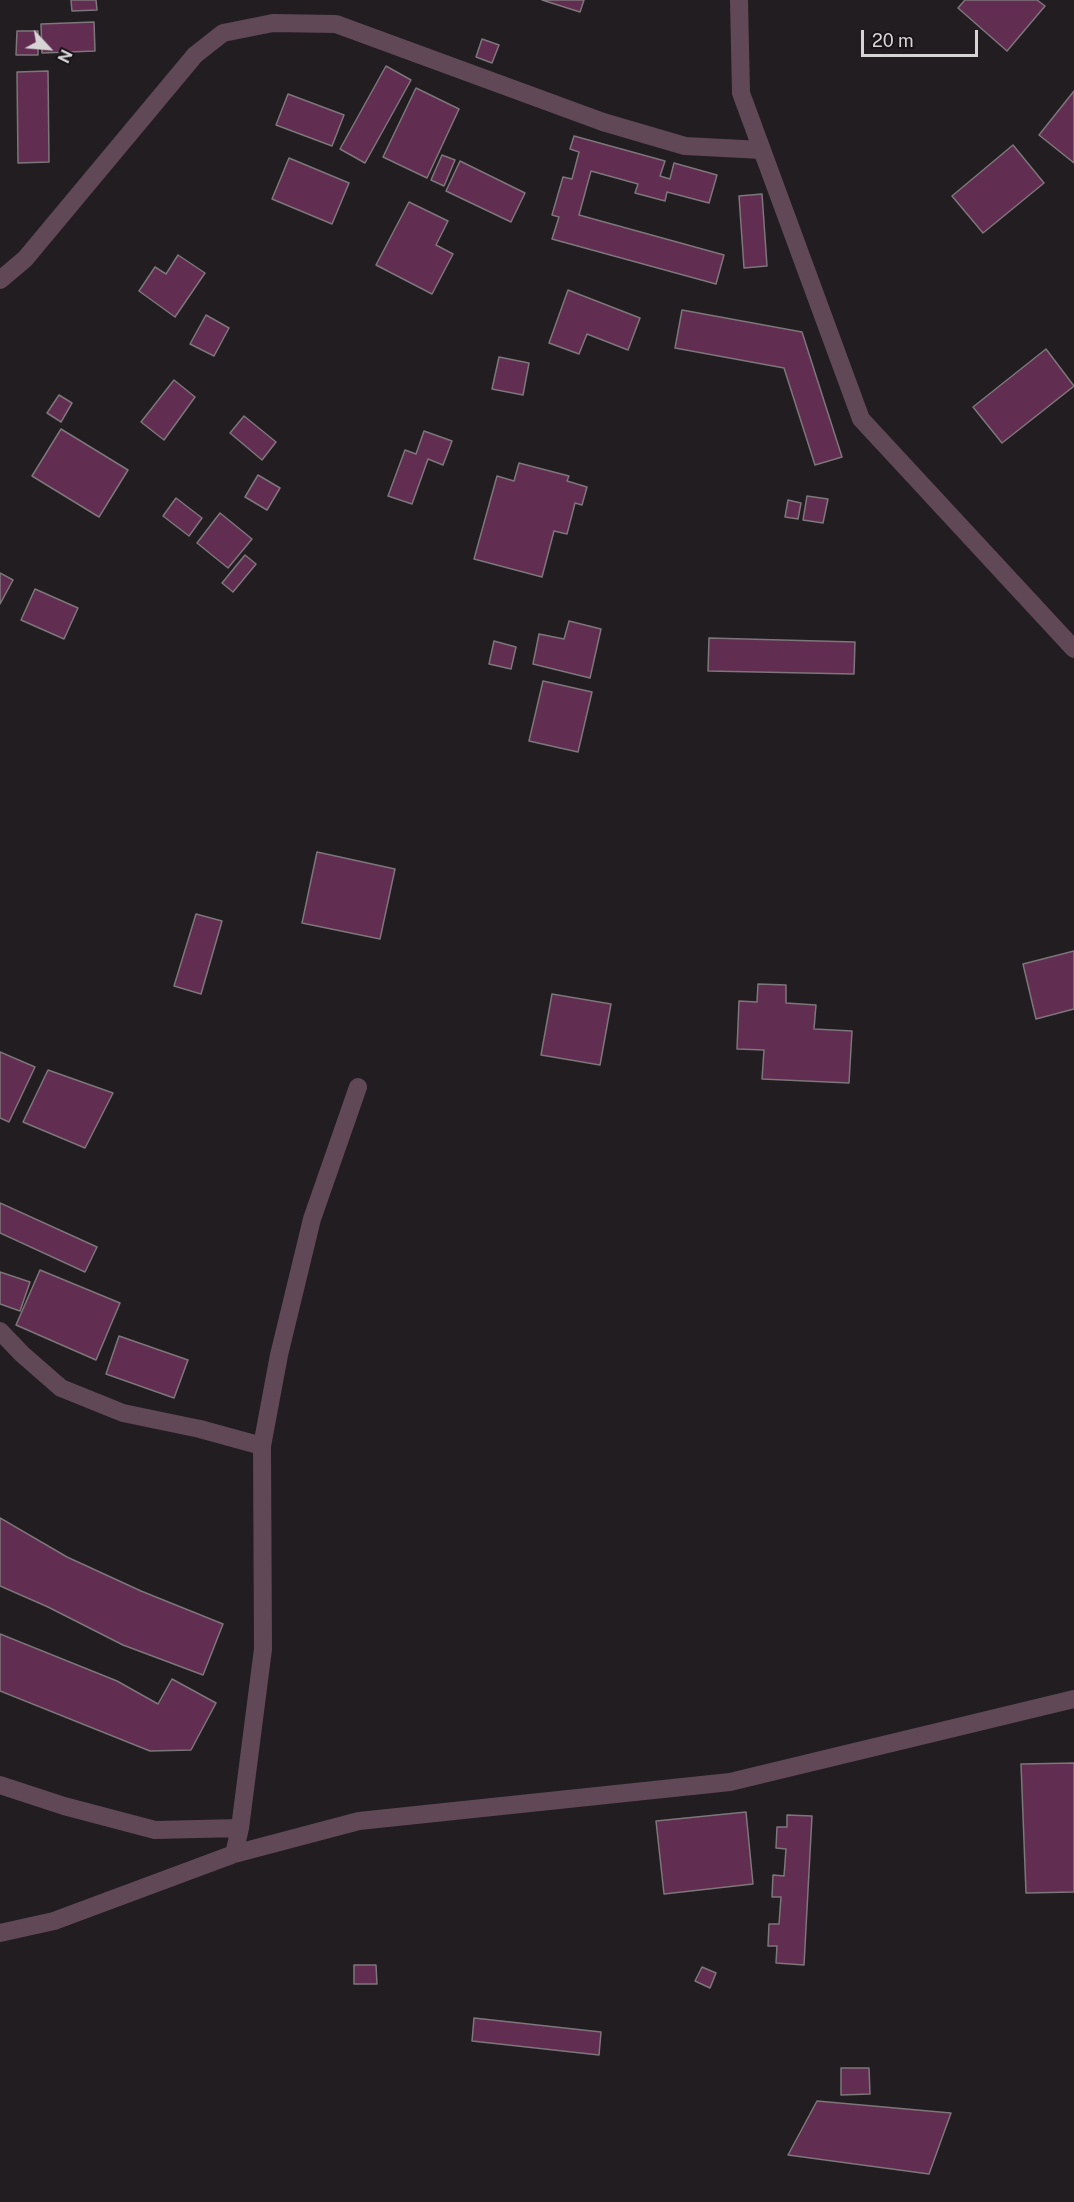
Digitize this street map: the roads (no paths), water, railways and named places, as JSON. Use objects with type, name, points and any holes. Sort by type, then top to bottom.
[{"type":"street","points":[[739,0],[741,93],[861,419],[1067,629],[1074,649]]},
{"type":"street","points":[[0,280],[26,258],[195,55],[223,33],[273,22],[336,24],[603,122],[685,146],[762,150]]},
{"type":"street","points":[[234,1854],[240,1828],[263,1649],[262,1446],[279,1355],[312,1220],[358,1087]]},
{"type":"street","points":[[0,1331],[61,1388],[123,1413],[200,1429],[262,1446]]},
{"type":"street","points":[[0,1933],[54,1921],[234,1854],[359,1821],[730,1782],[1074,1699]]},
{"type":"street","points":[[0,1785],[64,1806],[155,1830],[240,1828]]}]
